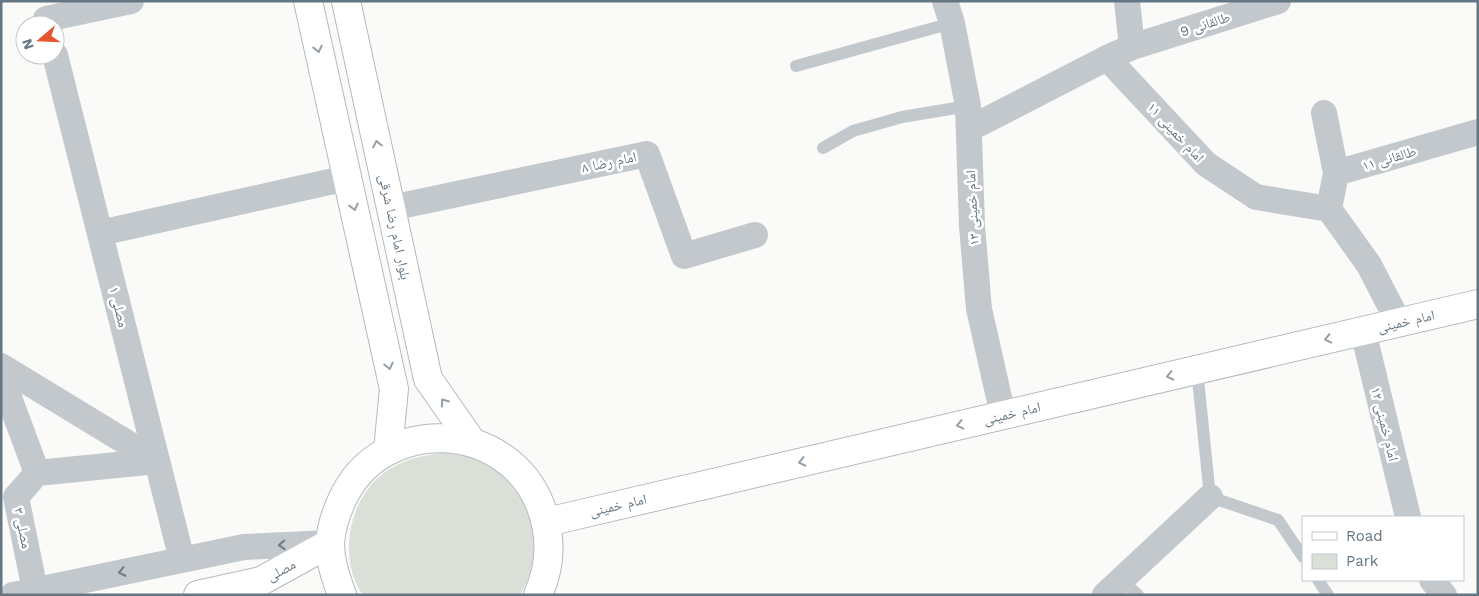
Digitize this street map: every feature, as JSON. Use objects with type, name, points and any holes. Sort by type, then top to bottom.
[{"type":"main road","points":[[308,1],[394,389],[388,450]]},
{"type":"main road","name":"بلوار امام رضا شرقی","points":[[346,1],[428,379],[472,442]]},
{"type":"main road","name":"امام خمینی","points":[[546,522],[1478,304]]},
{"type":"main road","points":[[342,595],[333,572],[330,543],[335,515],[347,489],[365,466],[388,450],[415,440],[444,437],[472,442],[498,453],[520,472],[536,495],[546,522],[550,550],[545,579],[538,595]]},
{"type":"main road","name":"مصلی","points":[[198,595],[260,581],[330,543]]},
{"type":"street","points":[[65,18],[131,1]]},
{"type":"street","points":[[1127,1],[1132,47]]},
{"type":"street","name":"طالقانی 9","points":[[968,118],[1132,47],[1278,1]]},
{"type":"street","name":"امام خمینی ۱۳","points":[[949,12],[968,118],[972,226],[979,310],[1003,415]]},
{"type":"street","name":"امام خمینی ۱۱","points":[[1106,58],[1206,164],[1256,197],[1330,209]]},
{"type":"street","name":"مصلی ۱","points":[[58,65],[182,560]]},
{"type":"street","points":[[1324,113],[1336,173],[1330,209],[1369,265],[1399,323]]},
{"type":"street","name":"طالقانی ۱۱","points":[[1336,173],[1478,132]]},
{"type":"street","name":"امام رضا ۸","points":[[391,208],[647,154],[684,256],[756,235]]},
{"type":"street","points":[[100,233],[347,178]]},
{"type":"street","name":"امام خمینی ۱۲","points":[[1363,331],[1408,516]]},
{"type":"street","points":[[1,366],[157,460]]},
{"type":"street","points":[[1,376],[37,473],[157,460]]},
{"type":"street","name":"مصلی ۳","points":[[24,592],[16,497],[37,473]]},
{"type":"street","points":[[1121,590],[1210,497]]},
{"type":"street","points":[[24,592],[244,547],[330,543]]},
{"type":"street","points":[[1433,581],[1444,595]]},
{"type":"lane","points":[[796,66],[949,12]]},
{"type":"lane","points":[[823,148],[853,131],[902,117],[968,118]]},
{"type":"lane","points":[[1197,369],[1210,497],[1278,520],[1302,556]]},
{"type":"lane","points":[[1319,581],[1328,595]]},
{"type":"green space","points":[[442,453],[472,458],[491,468],[507,482],[520,498],[529,516],[533,535],[533,555],[529,575],[520,595],[363,595],[355,580],[350,564],[349,547],[355,513],[362,498],[372,484],[398,464],[426,455]]}]
